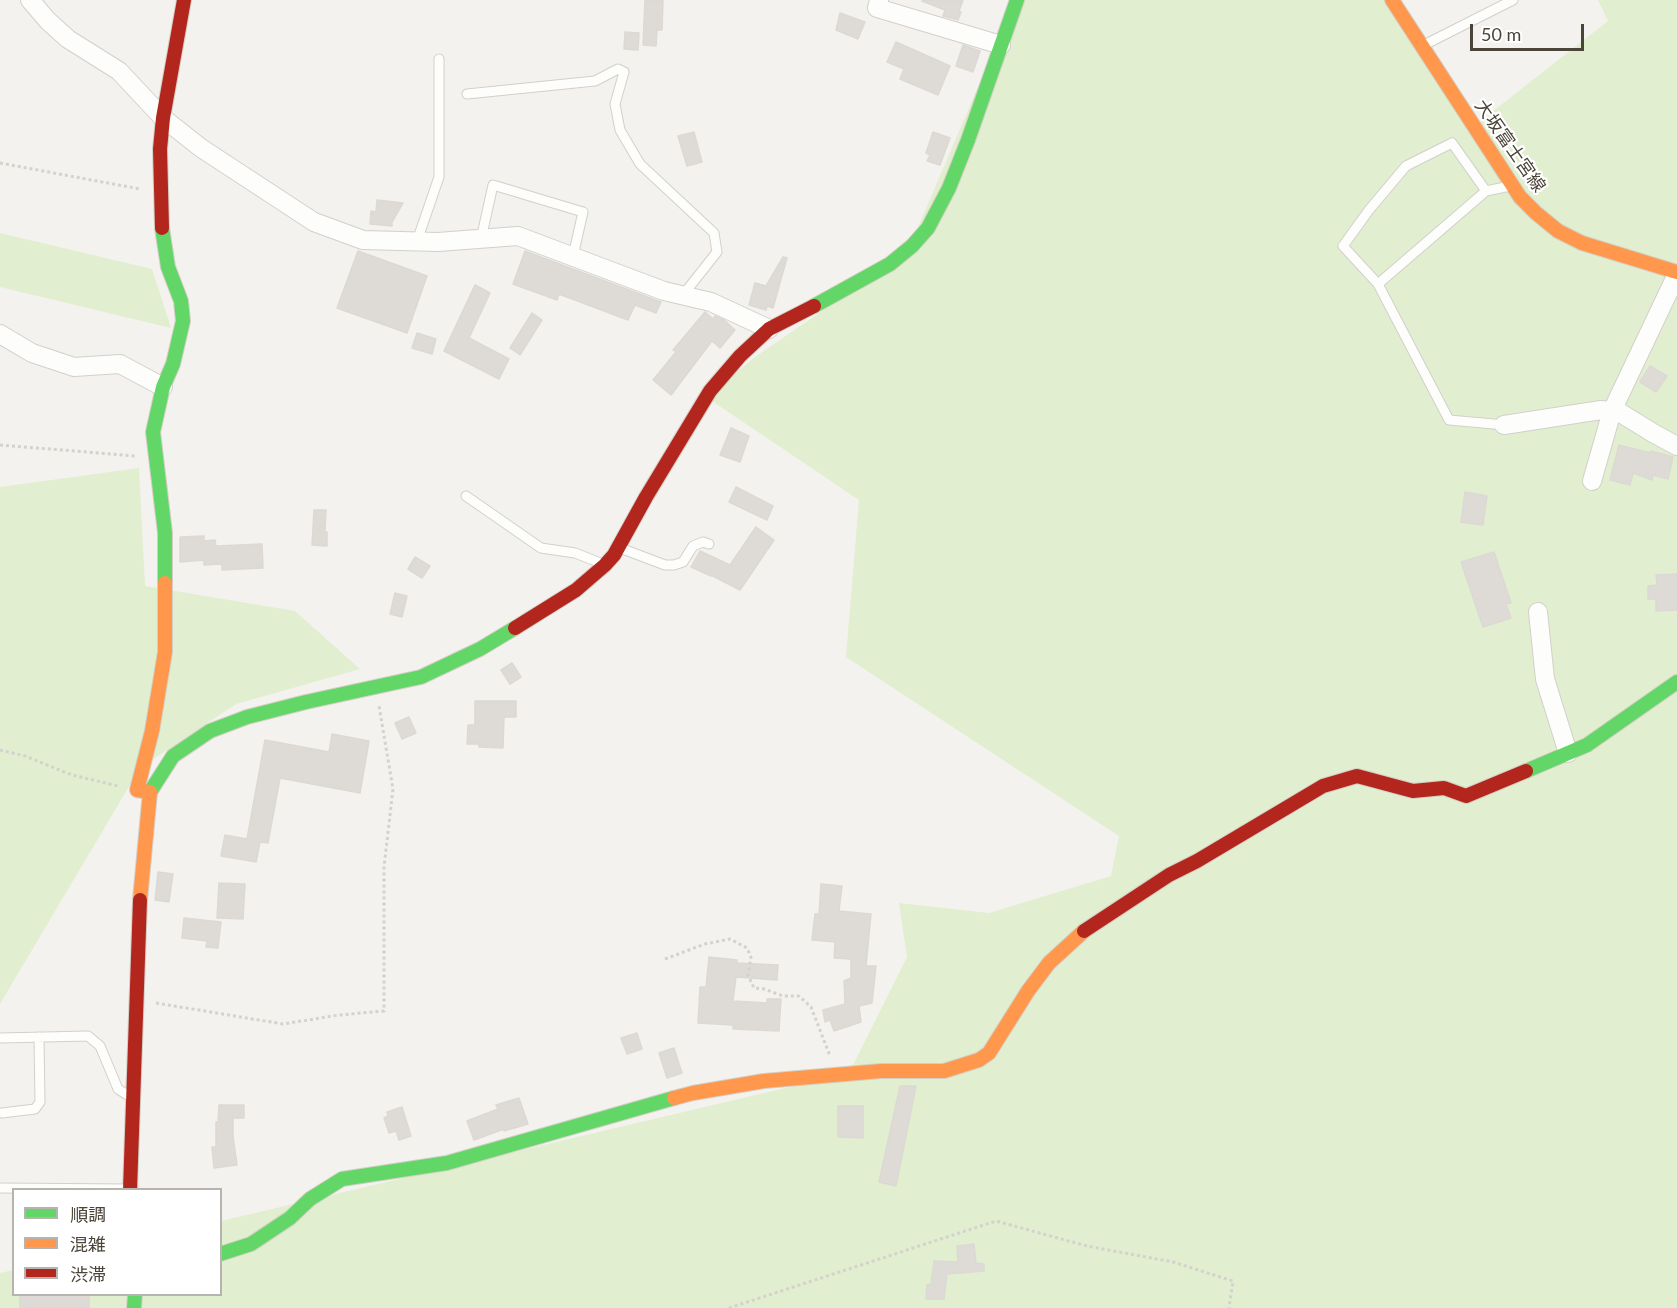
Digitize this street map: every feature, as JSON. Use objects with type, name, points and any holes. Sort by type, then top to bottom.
[{"type":"street","points":[[30,0],[68,39],[119,71],[163,118],[201,148],[314,222],[363,240],[438,242],[518,236],[664,291],[711,302],[770,329]]},
{"type":"street","points":[[130,1188],[143,791],[165,652],[165,533],[153,432],[163,387],[174,364],[183,321],[181,301],[168,267],[162,228],[160,149],[163,118],[184,0]]},
{"type":"street","points":[[879,0],[877,8],[1000,45]]},
{"type":"street","points":[[143,791],[173,756],[210,731],[247,717],[421,677],[480,649],[527,621],[576,590],[605,565],[614,555],[710,391],[740,356],[770,329],[890,264],[912,246],[928,228],[949,188],[968,140],[1017,0]]},
{"type":"street","name":"大坂富士宮線","points":[[1392,0],[1512,186],[1536,213],[1558,231],[1582,243],[1677,273]]},
{"type":"street","points":[[1592,481],[1612,411],[1677,273]]},
{"type":"street","points":[[0,334],[32,353],[74,367],[120,364],[163,387]]},
{"type":"street","points":[[1505,425],[1601,410],[1612,411],[1619,412],[1677,446]]},
{"type":"street","points":[[1538,612],[1545,680],[1568,753]]},
{"type":"street","points":[[222,1253],[251,1244],[290,1218],[310,1199],[342,1179],[447,1163],[693,1093],[764,1081],[881,1071],[944,1071],[979,1060],[989,1053],[1028,991],[1049,963],[1079,935],[1169,875],[1197,861],[1323,786],[1357,776],[1413,791],[1444,788],[1466,796],[1587,745],[1677,682]]},
{"type":"lane","points":[[1422,46],[1513,0]]},
{"type":"lane","points":[[417,241],[439,177],[439,59]]},
{"type":"lane","points":[[467,94],[595,81],[618,69],[624,72],[615,104],[620,130],[640,164],[714,233],[717,252],[683,295]]},
{"type":"lane","points":[[1486,191],[1452,143],[1406,166],[1369,210],[1343,246],[1378,284],[1449,420],[1505,425]]},
{"type":"lane","points":[[481,239],[493,185],[583,212],[573,256]]},
{"type":"lane","points":[[1378,284],[1486,191],[1512,186]]},
{"type":"lane","points":[[466,496],[541,548],[575,553],[605,565]]},
{"type":"lane","points":[[618,548],[664,565],[674,565],[683,562],[693,546],[703,542],[709,544]]},
{"type":"lane","points":[[0,1038],[88,1035],[100,1046],[118,1089],[133,1099]]},
{"type":"lane","points":[[2,1113],[35,1109],[40,1102],[39,1037]]},
{"type":"path","points":[[0,163],[160,193]]},
{"type":"path","points":[[0,445],[156,458]]},
{"type":"path","points":[[136,1000],[283,1024],[384,1011],[384,867],[393,789],[376,687]]},
{"type":"path","points":[[0,750],[25,756],[72,775],[143,791]]},
{"type":"path","points":[[665,959],[705,944],[730,939],[747,948],[751,957],[748,975],[754,988],[783,996],[799,996],[812,1007],[837,1075]]},
{"type":"path","points":[[729,1308],[996,1221],[1087,1246],[1173,1262],[1233,1281],[1229,1308]]},
{"type":"green space","points":[[1015,0],[1397,0],[1474,126],[1608,21],[1598,0],[1677,0],[1677,1308],[0,1308],[0,1273],[12,1270],[12,1296],[222,1296],[222,1221],[849,1073],[907,957],[899,903],[989,913],[1111,876],[1119,836],[846,657],[859,500],[706,397],[755,357],[907,253]]},
{"type":"green space","points":[[0,233],[152,269],[171,328],[0,287]]},
{"type":"green space","points":[[139,468],[145,586],[295,611],[360,669],[236,704],[140,768],[0,1004],[0,487]]},
{"type":"building","points":[[645,0],[663,0],[662,30],[657,30],[656,46],[643,45]]},
{"type":"building","points":[[922,0],[963,0],[958,20],[943,16],[945,10]]},
{"type":"building","points":[[840,13],[865,22],[858,39],[836,30]]},
{"type":"building","points":[[625,32],[639,33],[638,50],[624,49]]},
{"type":"building","points":[[896,42],[950,66],[938,95],[900,79],[904,69],[887,62]]},
{"type":"building","points":[[963,45],[980,51],[973,72],[956,66]]},
{"type":"building","points":[[694,132],[702,162],[687,166],[678,136]]},
{"type":"building","points":[[933,132],[950,138],[940,165],[927,161],[930,155],[926,153]]},
{"type":"building","points":[[377,200],[403,203],[392,226],[370,224],[371,211],[376,212]]},
{"type":"building","points":[[358,251],[427,276],[407,333],[337,308]]},
{"type":"building","points":[[525,251],[661,302],[656,313],[635,305],[628,320],[559,294],[557,300],[513,284]]},
{"type":"building","points":[[783,257],[787,258],[773,308],[767,306],[766,310],[749,305],[755,283],[766,286]]},
{"type":"building","points":[[475,285],[490,293],[469,338],[509,359],[499,379],[444,351]]},
{"type":"building","points":[[705,312],[713,319],[715,316],[724,320],[735,330],[720,348],[712,341],[671,395],[653,380],[676,352],[673,350]]},
{"type":"building","points":[[532,313],[542,320],[520,355],[510,348]]},
{"type":"building","points":[[417,333],[436,339],[432,354],[412,348]]},
{"type":"building","points":[[1650,366],[1667,376],[1656,392],[1640,382]]},
{"type":"building","points":[[731,428],[749,436],[740,462],[720,455]]},
{"type":"building","points":[[1619,445],[1673,457],[1668,479],[1653,475],[1652,480],[1633,473],[1630,485],[1610,480]]},
{"type":"building","points":[[736,487],[773,506],[767,520],[729,502]]},
{"type":"building","points":[[1465,492],[1487,496],[1483,525],[1461,522]]},
{"type":"building","points":[[314,510],[326,510],[327,546],[312,545]]},
{"type":"building","points":[[756,527],[774,540],[740,590],[691,567],[700,551],[730,565]]},
{"type":"building","points":[[204,536],[204,541],[215,540],[216,546],[262,544],[263,568],[222,570],[222,564],[204,565],[204,560],[180,562],[180,537]]},
{"type":"building","points":[[1494,552],[1511,603],[1506,604],[1511,618],[1483,627],[1461,562]]},
{"type":"building","points":[[415,557],[430,566],[422,578],[408,569]]},
{"type":"building","points":[[1677,574],[1677,610],[1656,611],[1656,599],[1648,599],[1648,586],[1657,585],[1656,575]]},
{"type":"building","points":[[395,593],[407,596],[402,617],[390,614]]},
{"type":"building","points":[[512,663],[521,677],[510,684],[501,670]]},
{"type":"building","points":[[475,701],[516,701],[516,717],[504,717],[503,748],[467,744],[468,725],[475,725]]},
{"type":"building","points":[[409,717],[416,733],[402,739],[395,723]]},
{"type":"building","points":[[332,734],[369,741],[360,793],[280,778],[268,843],[260,842],[256,862],[221,856],[225,835],[247,839],[265,740],[329,752]]},
{"type":"building","points":[[158,872],[173,874],[169,902],[155,900]]},
{"type":"building","points":[[219,883],[245,884],[243,919],[217,918]]},
{"type":"building","points":[[821,884],[842,886],[839,911],[871,914],[866,966],[876,966],[872,1003],[859,1006],[861,1022],[834,1031],[830,1020],[825,1022],[823,1010],[845,1004],[844,981],[851,978],[851,959],[834,958],[835,942],[812,940],[815,914],[819,914]]},
{"type":"building","points":[[184,918],[221,922],[218,948],[206,947],[207,941],[182,938]]},
{"type":"building","points":[[709,957],[737,960],[737,963],[778,965],[777,980],[736,977],[733,1001],[767,1003],[767,999],[781,999],[779,1031],[733,1029],[733,1025],[698,1023],[700,987],[706,987]]},
{"type":"building","points":[[637,1033],[642,1049],[627,1054],[621,1038]]},
{"type":"building","points":[[674,1048],[682,1073],[667,1078],[659,1053]]},
{"type":"building","points":[[900,1086],[916,1086],[896,1186],[879,1182]]},
{"type":"building","points":[[519,1098],[528,1124],[504,1131],[504,1129],[474,1140],[467,1121],[498,1109],[496,1105]]},
{"type":"building","points":[[219,1105],[244,1105],[244,1118],[233,1118],[237,1165],[214,1168],[212,1147],[216,1147]]},
{"type":"building","points":[[838,1106],[863,1106],[863,1138],[838,1137]]},
{"type":"building","points":[[402,1107],[411,1136],[399,1140],[396,1131],[389,1133],[384,1118],[388,1116],[387,1112]]},
{"type":"building","points":[[974,1244],[976,1263],[984,1264],[984,1271],[947,1274],[944,1299],[926,1299],[927,1285],[931,1284],[934,1261],[958,1262],[957,1246]]},
{"type":"building","points":[[20,1296],[89,1296],[89,1308],[20,1308]]},
{"type":"traffic: fast","points":[[814,306],[890,264],[912,246],[928,228],[949,188],[968,140],[1017,0]]},
{"type":"traffic: fast","points":[[162,228],[168,267],[181,301],[183,321],[173,364],[163,387],[153,432],[165,533],[165,583]]},
{"type":"traffic: fast","points":[[150,792],[173,756],[210,731],[247,717],[421,677],[480,649],[515,628]]},
{"type":"traffic: fast","points":[[1526,771],[1587,745],[1677,682]]},
{"type":"traffic: fast","points":[[222,1253],[251,1244],[290,1218],[310,1199],[342,1179],[447,1163],[674,1098]]},
{"type":"traffic: fast","points":[[134,1308],[135,1296]]},
{"type":"traffic: slow","points":[[1392,0],[1520,197],[1536,213],[1558,231],[1582,243],[1677,272]]},
{"type":"traffic: slow","points":[[140,900],[150,792],[137,790],[152,731],[165,652],[165,583]]},
{"type":"traffic: slow","points":[[674,1098],[764,1081],[881,1071],[944,1071],[979,1060],[989,1053],[1028,991],[1049,963],[1084,931]]},
{"type":"traffic: jam","points":[[162,228],[160,149],[163,118],[184,0]]},
{"type":"traffic: jam","points":[[515,628],[576,590],[605,565],[614,555],[710,391],[740,356],[769,329],[814,306]]},
{"type":"traffic: jam","points":[[1084,931],[1169,875],[1197,861],[1323,786],[1357,776],[1413,791],[1444,788],[1466,796],[1526,771]]},
{"type":"traffic: jam","points":[[130,1188],[140,900]]}]
